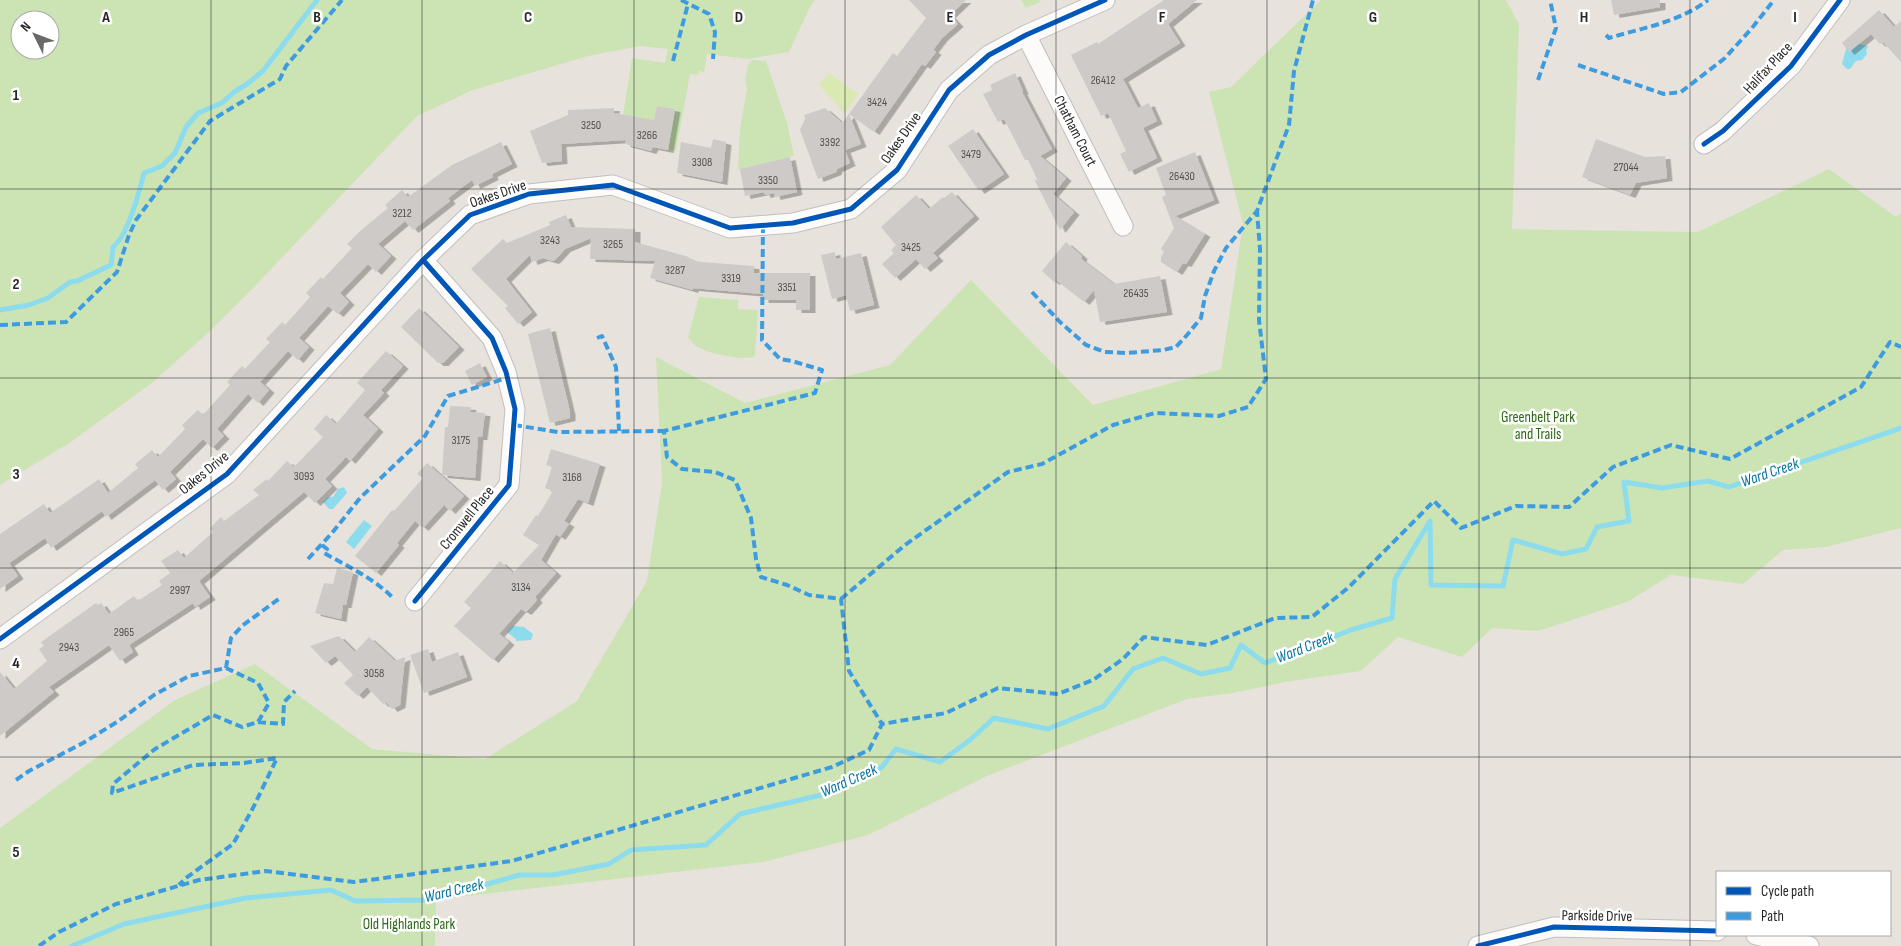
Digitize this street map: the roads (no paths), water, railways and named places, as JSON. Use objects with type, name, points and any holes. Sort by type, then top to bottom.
[{"type":"street","name":"Oakes Drive","points":[[0,638],[227,474],[423,260],[470,215],[529,194],[613,185],[730,228],[793,223],[851,209],[897,170],[949,90],[989,55],[1026,35],[1104,0]]},
{"type":"street","name":"Halifax Place","points":[[1704,144],[1723,131],[1791,66],[1840,0]]},
{"type":"street","name":"Chatham Court","points":[[1026,35],[1123,226]]},
{"type":"street","name":"Cromwell Place","points":[[415,601],[509,485],[515,409],[506,372],[492,338],[423,260]]},
{"type":"street","name":"Parkside Drive","points":[[1478,946],[1554,927],[1716,931]]},
{"type":"street","points":[[1761,936],[1809,946]]},
{"type":"water","points":[[1855,43],[1868,46],[1867,54],[1862,60],[1856,61],[1850,69],[1847,69],[1842,64],[1847,45]]},
{"type":"water","points":[[344,487],[347,493],[333,509],[329,509],[323,502],[328,497],[333,497],[338,489]]},
{"type":"water","points":[[364,520],[372,526],[354,549],[346,542]]},
{"type":"water","points":[[513,626],[524,627],[533,634],[531,640],[516,641],[507,632]]},
{"type":"waterway","points":[[0,310],[29,305],[48,298],[70,282],[77,281],[111,265],[113,247],[128,224],[144,173],[162,166],[175,153],[186,127],[198,113],[222,103],[263,71],[317,0]]},
{"type":"waterway","name":"Ward Creek","points":[[72,946],[124,924],[246,898],[331,890],[355,901],[432,900],[519,875],[553,875],[609,864],[631,850],[706,845],[740,814],[830,793],[882,767],[896,749],[940,762],[970,740],[994,718],[1048,729],[1104,706],[1133,669],[1163,658],[1201,674],[1230,668],[1241,645],[1265,663],[1351,630],[1392,618],[1395,579],[1430,521],[1431,585],[1503,586],[1513,540],[1562,554],[1586,549],[1597,527],[1629,521],[1624,482],[1662,488],[1708,481],[1729,487],[1901,428]]},
{"type":"park label","name":"Greenbelt Park and Trails","points":[[1538,426]]},
{"type":"park label","name":"Old Highlands Park","points":[[409,924]]}]
